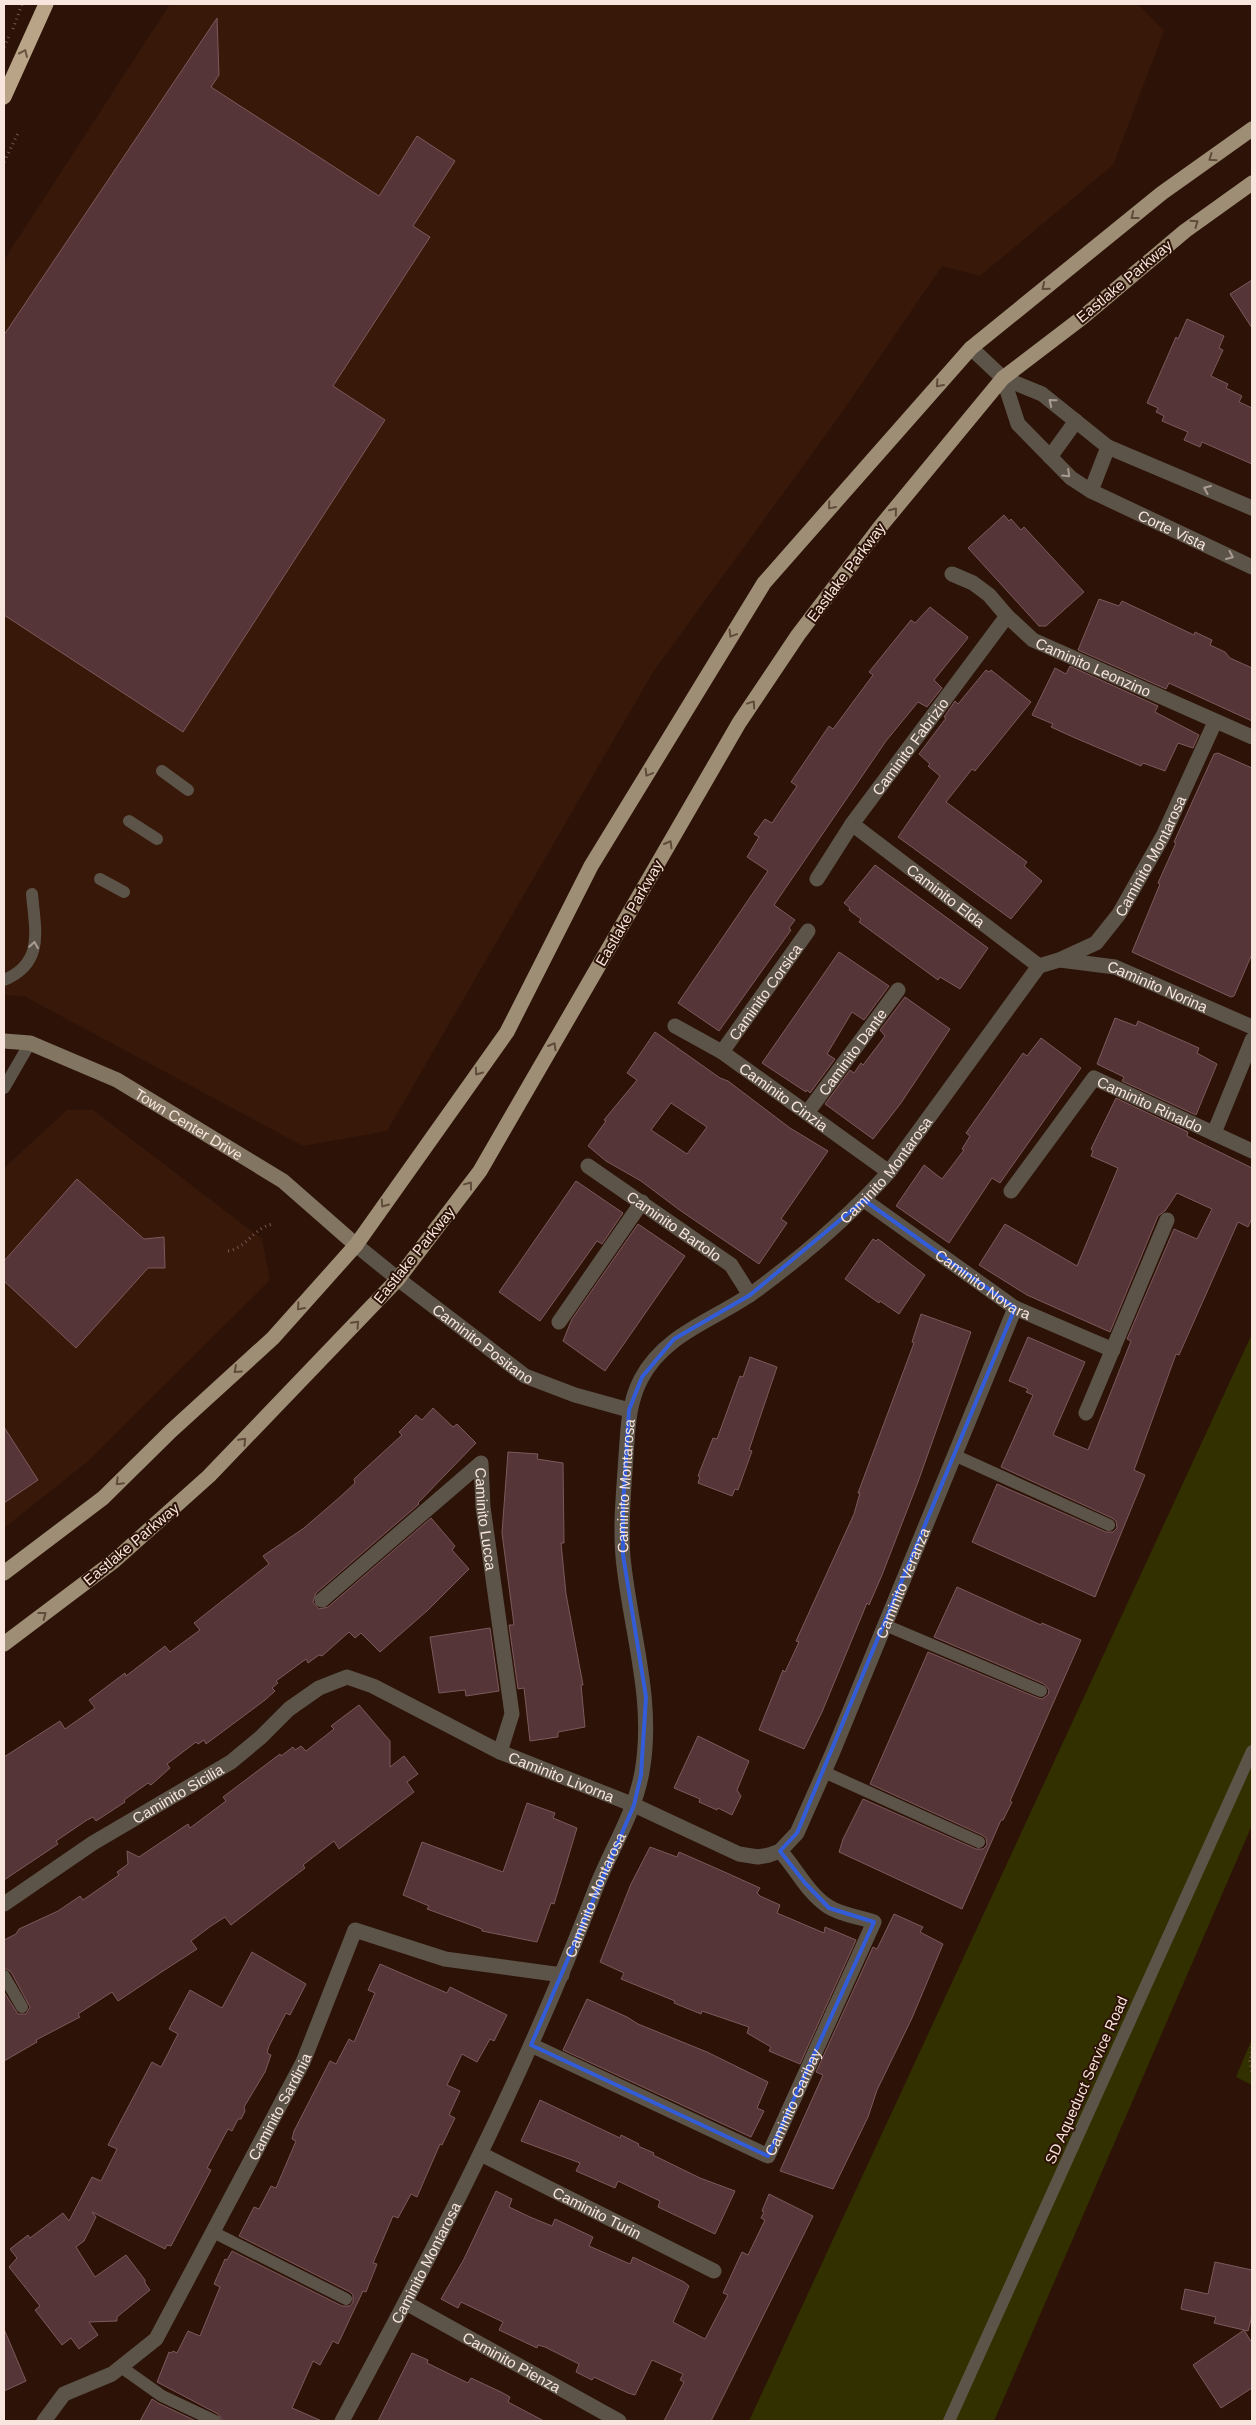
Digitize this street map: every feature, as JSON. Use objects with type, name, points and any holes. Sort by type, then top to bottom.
[{"type":"highway","points":[[4,97],[46,4]]},
{"type":"main road","points":[[4,1573],[104,1498],[170,1431],[273,1338],[356,1245],[507,1032],[591,866],[764,583],[971,348],[1162,194],[1252,130]]},
{"type":"main road","name":"Eastlake Parkway","points":[[4,1644],[114,1561],[209,1476],[398,1279],[480,1170],[739,723],[755,699],[798,635],[880,527],[1002,378],[1083,317],[1184,231],[1252,182]]},
{"type":"street","name":"Corte Vista","points":[[971,348],[1002,378],[1042,394],[1108,447],[1252,508]]},
{"type":"street","name":"Corte Vista","points":[[1002,378],[1018,424],[1071,478],[1091,491],[1252,567]]},
{"type":"street","points":[[1050,457],[1076,422]]},
{"type":"street","points":[[1091,491],[1108,447]]},
{"type":"street","name":"Caminito Leonzino","points":[[952,574],[973,583],[989,595],[1007,616],[1033,640],[1252,737]]},
{"type":"street","name":"Caminito Fabrizio","points":[[817,879],[852,824],[1007,616]]},
{"type":"street","name":"Caminito Montarosa","points":[[342,2421],[406,2303],[481,2154],[562,1975],[597,1884],[634,1805],[646,1746],[646,1697],[623,1555],[623,1506],[629,1410],[642,1377],[674,1339],[750,1295],[795,1261],[864,1200],[888,1172],[1039,966],[1059,960],[1096,943],[1119,914],[1163,836],[1216,722]]},
{"type":"street","name":"Caminito Elda","points":[[852,824],[1039,966]]},
{"type":"street","name":"Caminito Corsica","points":[[722,1052],[808,931]]},
{"type":"street","name":"Caminito Norina","points":[[1059,960],[1115,967],[1252,1027]]},
{"type":"street","name":"Caminito Dante","points":[[807,1113],[898,990]]},
{"type":"street","name":"Caminito Cinzia","points":[[675,1026],[722,1052],[888,1172]]},
{"type":"street","points":[[1214,1133],[1252,1040]]},
{"type":"street","name":"Town Center Drive","points":[[4,1041],[30,1043],[117,1080],[275,1176],[356,1245]]},
{"type":"street","name":"Caminito Rinaldo","points":[[1011,1191],[1094,1078],[1252,1151]]},
{"type":"street","name":"Caminito Bartolo","points":[[588,1166],[731,1265],[750,1295]]},
{"type":"street","name":"Caminito Novara","points":[[864,1200],[1015,1308],[1113,1350]]},
{"type":"street","points":[[559,1322],[642,1202]]},
{"type":"street","points":[[1086,1413],[1167,1220]]},
{"type":"street","name":"Caminito Positano","points":[[356,1245],[525,1376],[575,1395],[629,1410]]},
{"type":"street","name":"Caminito Veranza","points":[[780,1851],[797,1833],[824,1772],[1015,1308]]},
{"type":"street","name":"Caminito Lucca","points":[[322,1600],[482,1464],[483,1507],[512,1714],[500,1752]]},
{"type":"street","name":"Caminito Livorna","points":[[347,1677],[373,1686],[500,1752],[634,1805],[739,1854],[758,1857],[780,1851]]},
{"type":"street","name":"Caminito Sicilia","points":[[4,1904],[93,1842],[231,1762],[261,1737],[289,1708],[319,1688],[347,1677]]},
{"type":"street","name":"Caminito Garibay","points":[[531,2045],[768,2156],[874,1922],[829,1908],[805,1883],[793,1865],[780,1851]]},
{"type":"street","name":"Caminito Sardinia","points":[[44,2421],[64,2394],[112,2374],[156,2339],[303,2062],[355,1930],[445,1959],[562,1975]]},
{"type":"street","name":"Caminito Turin","points":[[481,2154],[714,2271]]},
{"type":"street","name":"Caminito Pienza","points":[[406,2303],[619,2421]]},
{"type":"lane","points":[[162,771],[188,790]]},
{"type":"lane","points":[[129,821],[157,839]]},
{"type":"lane","points":[[100,879],[124,892]]},
{"type":"lane","points":[[4,980],[14,976],[30,961],[36,944],[32,894]]},
{"type":"lane","points":[[4,1088],[30,1043]]},
{"type":"lane","points":[[954,1454],[1109,1525]]},
{"type":"lane","points":[[884,1625],[1041,1692]]},
{"type":"lane","name":"SD Aqueduct Service Road","points":[[949,2421],[1252,1751]]},
{"type":"lane","points":[[824,1772],[979,1842]]},
{"type":"lane","points":[[4,1976],[22,2007]]},
{"type":"lane","points":[[213,2232],[346,2299]]},
{"type":"lane","points":[[121,2366],[162,2396],[215,2421]]},
{"type":"path","points":[[4,48],[22,4]]},
{"type":"path","points":[[4,162],[18,133]]},
{"type":"path","points":[[228,1251],[240,1248],[263,1226],[273,1224]]},
{"type":"path","points":[[1252,2045],[1250,2061],[1252,2074]]},
{"type":"path","points":[[1250,2061],[1252,2056]]},
{"type":"highlighted area","points":[[864,1200],[1015,1308],[797,1833],[780,1851],[805,1883],[829,1908],[874,1922],[768,2156],[531,2045],[634,1805],[641,1775],[646,1697],[623,1555],[623,1506],[629,1410],[642,1377],[674,1339],[750,1295]]},
{"type":"shaded area","points":[[170,4],[1138,4],[1164,31],[1113,165],[980,276],[942,266],[838,418],[653,672],[387,1131],[303,1146],[24,996],[4,995],[4,260]]},
{"type":"shaded area","points":[[67,1110],[93,1110],[262,1239],[270,1280],[87,1462],[4,1528],[4,1168]]},
{"type":"shaded area","points":[[1252,1334],[1252,1825],[994,2421],[749,2421]]},
{"type":"shaded area","points":[[1252,2039],[1252,2085],[1236,2077]]},
{"type":"building","points":[[217,18],[219,75],[211,87],[379,196],[417,136],[455,161],[413,226],[430,237],[333,386],[385,420],[183,732],[4,615],[4,335]]},
{"type":"building","points":[[1252,280],[1252,328],[1230,294]]},
{"type":"building","points":[[1187,319],[1224,336],[1219,348],[1223,350],[1211,376],[1228,384],[1226,388],[1242,396],[1239,402],[1252,408],[1252,464],[1202,442],[1200,447],[1184,440],[1188,432],[1162,421],[1164,416],[1156,412],[1158,408],[1147,403],[1176,337],[1178,339]]},
{"type":"building","points":[[1004,515],[1009,521],[1011,519],[1021,530],[1024,527],[1084,592],[1046,626],[1039,626],[968,548]]},
{"type":"building","points":[[1099,599],[1119,606],[1122,601],[1194,635],[1195,632],[1212,640],[1210,645],[1225,652],[1230,658],[1252,668],[1252,721],[1169,683],[1166,689],[1078,650]]},
{"type":"building","points":[[930,607],[968,637],[934,680],[942,688],[927,707],[918,702],[886,741],[774,905],[795,920],[789,928],[791,930],[719,1031],[678,1003],[768,871],[747,857],[759,837],[754,834],[765,819],[772,823],[797,786],[791,782],[829,726],[833,729],[873,675],[869,672],[911,620],[915,623]]},
{"type":"building","points":[[1070,666],[1158,706],[1155,712],[1199,735],[1193,748],[1178,743],[1165,771],[1143,763],[1141,766],[1051,727],[1053,724],[1032,715],[1055,668],[1066,674]]},
{"type":"building","points":[[986,670],[989,672],[991,670],[1031,702],[975,771],[972,769],[946,802],[1027,862],[1024,866],[1042,881],[1011,919],[898,837],[940,776],[928,766],[930,764],[919,754],[946,718],[944,717],[955,701],[958,704]]},
{"type":"building","points":[[1218,753],[1252,768],[1252,954],[1234,996],[1231,997],[1132,952],[1160,884],[1158,883],[1176,843],[1174,842],[1214,754]]},
{"type":"building","points":[[875,865],[988,948],[960,989],[940,977],[938,980],[859,922],[861,919],[849,910],[850,908],[844,903]]},
{"type":"building","points":[[839,952],[889,986],[864,1020],[852,1012],[827,1054],[835,1059],[810,1093],[762,1063]]},
{"type":"building","points":[[905,997],[950,1029],[901,1103],[873,1139],[825,1104],[850,1070],[854,1073],[861,1063],[863,1065],[885,1036],[880,1030]]},
{"type":"building","points":[[1115,1018],[1136,1026],[1138,1021],[1199,1048],[1197,1053],[1217,1064],[1196,1115],[1122,1081],[1124,1077],[1097,1064]]},
{"type":"building","points":[[655,1032],[720,1078],[728,1081],[790,1128],[828,1151],[781,1219],[787,1223],[759,1264],[681,1211],[641,1181],[606,1161],[588,1146],[606,1121],[604,1120],[637,1080],[627,1073]],"holes":[[[671,1103],[707,1127],[687,1154],[651,1130]]]},
{"type":"building","points":[[1041,1038],[1081,1068],[1000,1183],[992,1178],[949,1243],[896,1206],[924,1165],[942,1179],[964,1150],[962,1149],[970,1136],[966,1133],[1023,1053],[1027,1056]]},
{"type":"building","points":[[1116,1098],[1188,1132],[1187,1136],[1252,1168],[1252,1218],[1248,1227],[1238,1222],[1179,1355],[1176,1354],[1134,1470],[1145,1475],[1095,1597],[972,1542],[997,1484],[1106,1532],[1113,1532],[1117,1528],[1116,1521],[1112,1518],[1001,1467],[1033,1395],[1026,1392],[1028,1389],[1009,1381],[1028,1337],[1085,1362],[1053,1435],[1088,1450],[1131,1341],[1127,1339],[1174,1229],[1197,1239],[1212,1209],[1177,1193],[1165,1211],[1158,1216],[1110,1332],[1027,1295],[979,1265],[1005,1224],[1077,1266],[1118,1168],[1091,1156],[1093,1151],[1091,1149]]},
{"type":"building","points":[[77,1179],[144,1239],[164,1237],[165,1268],[148,1268],[76,1348],[4,1281],[4,1261]]},
{"type":"building","points":[[576,1181],[623,1213],[602,1244],[597,1241],[540,1321],[499,1292]]},
{"type":"building","points":[[638,1224],[685,1256],[605,1371],[563,1341],[572,1319]]},
{"type":"building","points":[[873,1239],[876,1241],[878,1239],[925,1275],[899,1314],[880,1301],[879,1303],[845,1279]]},
{"type":"building","points":[[921,1314],[971,1332],[918,1482],[882,1575],[869,1605],[867,1603],[822,1712],[804,1749],[759,1730],[783,1670],[785,1672],[799,1642],[796,1641],[854,1514],[860,1493],[858,1493],[914,1343],[912,1342]]},
{"type":"building","points":[[750,1357],[777,1367],[749,1450],[752,1451],[738,1490],[735,1489],[732,1496],[698,1483],[700,1477],[698,1476],[713,1438],[717,1439],[740,1376],[743,1377]]},
{"type":"building","points":[[433,1408],[453,1427],[457,1424],[476,1443],[419,1504],[316,1593],[313,1602],[319,1609],[328,1607],[431,1518],[455,1546],[452,1550],[469,1569],[428,1610],[380,1652],[361,1633],[355,1638],[349,1632],[322,1656],[319,1655],[308,1663],[306,1659],[276,1681],[278,1683],[272,1688],[275,1691],[265,1700],[206,1744],[204,1740],[198,1744],[196,1742],[167,1764],[170,1768],[151,1785],[148,1783],[124,1800],[125,1802],[96,1821],[93,1817],[87,1820],[56,1841],[58,1844],[4,1880],[4,1757],[60,1721],[65,1729],[95,1708],[89,1700],[125,1673],[126,1676],[165,1646],[170,1652],[200,1630],[194,1623],[269,1564],[263,1556],[304,1528],[340,1497],[355,1483],[354,1479],[402,1435],[399,1432],[416,1415],[422,1420]]},
{"type":"building","points":[[4,1427],[38,1480],[4,1503]]},
{"type":"building","points":[[508,1452],[538,1454],[537,1459],[563,1463],[564,1543],[561,1543],[566,1594],[583,1685],[581,1685],[585,1727],[558,1732],[558,1737],[530,1741],[524,1688],[518,1689],[509,1625],[514,1625],[502,1533]]},
{"type":"building","points":[[957,1587],[1041,1625],[1042,1623],[1081,1640],[1010,1801],[1012,1802],[1003,1820],[1001,1820],[962,1909],[839,1852],[843,1839],[863,1799],[976,1849],[983,1849],[987,1845],[986,1838],[982,1835],[870,1784],[928,1652],[1038,1698],[1042,1699],[1048,1695],[1049,1690],[1044,1684],[934,1637]]},
{"type":"building","points":[[490,1628],[499,1691],[466,1696],[465,1690],[439,1693],[430,1637]]},
{"type":"building","points":[[359,1705],[390,1741],[390,1767],[404,1756],[418,1774],[407,1782],[414,1792],[339,1849],[334,1841],[303,1865],[305,1868],[231,1925],[225,1917],[211,1926],[191,1941],[197,1949],[118,2001],[112,1992],[78,2014],[80,2017],[36,2040],[37,2042],[4,2061],[4,1992],[18,2014],[26,2014],[30,2007],[11,1972],[4,1968],[4,1940],[16,1934],[19,1929],[58,1911],[80,1896],[83,1900],[119,1875],[117,1872],[128,1864],[127,1851],[139,1857],[188,1824],[190,1828],[226,1801],[223,1797],[280,1754],[281,1756],[293,1747],[295,1750],[301,1746],[306,1751],[334,1729],[331,1726]]},
{"type":"building","points":[[698,1736],[749,1761],[737,1790],[741,1796],[732,1815],[699,1802],[700,1799],[674,1788]]},
{"type":"building","points":[[527,1803],[555,1813],[553,1818],[577,1828],[554,1904],[551,1903],[537,1942],[482,1931],[482,1929],[427,1909],[429,1906],[403,1895],[422,1842],[503,1872]]},
{"type":"building","points":[[650,1847],[677,1857],[679,1852],[760,1888],[757,1893],[760,1896],[780,1905],[777,1913],[824,1933],[825,1927],[856,1940],[800,2064],[769,2051],[771,2047],[747,2033],[749,2027],[702,2011],[701,2014],[674,2003],[675,2001],[621,1979],[624,1973],[600,1962],[631,1884]]},
{"type":"building","points":[[894,1914],[923,1927],[920,1932],[943,1944],[912,2018],[877,2090],[868,2117],[833,2189],[780,2171],[823,2075],[816,2072],[873,1947],[877,1949]]},
{"type":"building","points":[[252,1952],[306,1984],[290,2015],[286,2013],[269,2046],[267,2053],[271,2055],[265,2072],[244,2107],[245,2111],[241,2119],[238,2119],[232,2131],[228,2129],[207,2168],[211,2170],[171,2246],[167,2245],[165,2249],[92,2212],[96,2217],[84,2241],[76,2247],[95,2277],[126,2255],[145,2280],[150,2290],[117,2317],[117,2321],[89,2322],[98,2335],[79,2349],[71,2338],[62,2345],[35,2310],[40,2306],[9,2267],[17,2258],[10,2249],[28,2235],[30,2238],[63,2213],[69,2221],[92,2177],[101,2181],[117,2149],[108,2145],[152,2062],[161,2067],[178,2034],[169,2029],[190,1990],[222,2008]]},
{"type":"building","points":[[380,1964],[447,1993],[450,1987],[507,2015],[494,2041],[490,2039],[477,2062],[462,2054],[447,2085],[460,2091],[449,2115],[455,2118],[442,2145],[440,2144],[417,2197],[411,2194],[398,2218],[393,2216],[373,2263],[377,2264],[366,2292],[363,2291],[338,2344],[333,2341],[320,2365],[313,2361],[292,2408],[322,2421],[223,2421],[218,2414],[157,2382],[169,2352],[177,2353],[188,2331],[200,2336],[220,2287],[214,2284],[225,2259],[227,2260],[232,2251],[342,2306],[350,2306],[353,2302],[353,2295],[350,2292],[239,2236],[254,2207],[259,2209],[271,2186],[276,2188],[296,2141],[292,2139],[294,2131],[330,2061],[336,2064],[349,2039],[354,2042],[375,1993],[368,1990]]},
{"type":"building","points":[[587,1999],[638,2024],[707,2052],[768,2082],[757,2108],[764,2111],[751,2137],[563,2050]]},
{"type":"building","points":[[540,2100],[620,2138],[621,2135],[639,2144],[638,2146],[654,2153],[653,2155],[700,2178],[735,2191],[715,2234],[658,2207],[660,2201],[618,2181],[615,2188],[576,2171],[580,2163],[521,2141]]},
{"type":"building","points":[[496,2191],[512,2199],[509,2207],[530,2217],[552,2226],[555,2219],[593,2237],[589,2246],[630,2264],[633,2257],[684,2282],[689,2286],[673,2322],[705,2339],[728,2295],[723,2293],[742,2252],[748,2255],[765,2220],[761,2218],[764,2212],[762,2211],[769,2194],[813,2216],[711,2421],[664,2421],[684,2382],[680,2380],[683,2374],[652,2360],[635,2395],[628,2393],[594,2377],[592,2380],[576,2372],[579,2364],[545,2347],[538,2345],[537,2348],[499,2330],[503,2322],[461,2302],[458,2308],[441,2299],[464,2259]]},
{"type":"building","points":[[1215,2262],[1252,2270],[1252,2316],[1248,2331],[1214,2323],[1216,2317],[1181,2309],[1185,2289],[1208,2294]]},
{"type":"building","points":[[4,2329],[26,2381],[4,2391]]},
{"type":"building","points":[[1244,2330],[1252,2343],[1252,2388],[1221,2408],[1193,2365]]},
{"type":"building","points":[[412,2353],[428,2360],[427,2363],[468,2383],[471,2378],[501,2392],[510,2397],[508,2402],[544,2421],[378,2421]]},
{"type":"building","points":[[152,2399],[158,2403],[196,2421],[140,2421]]}]
